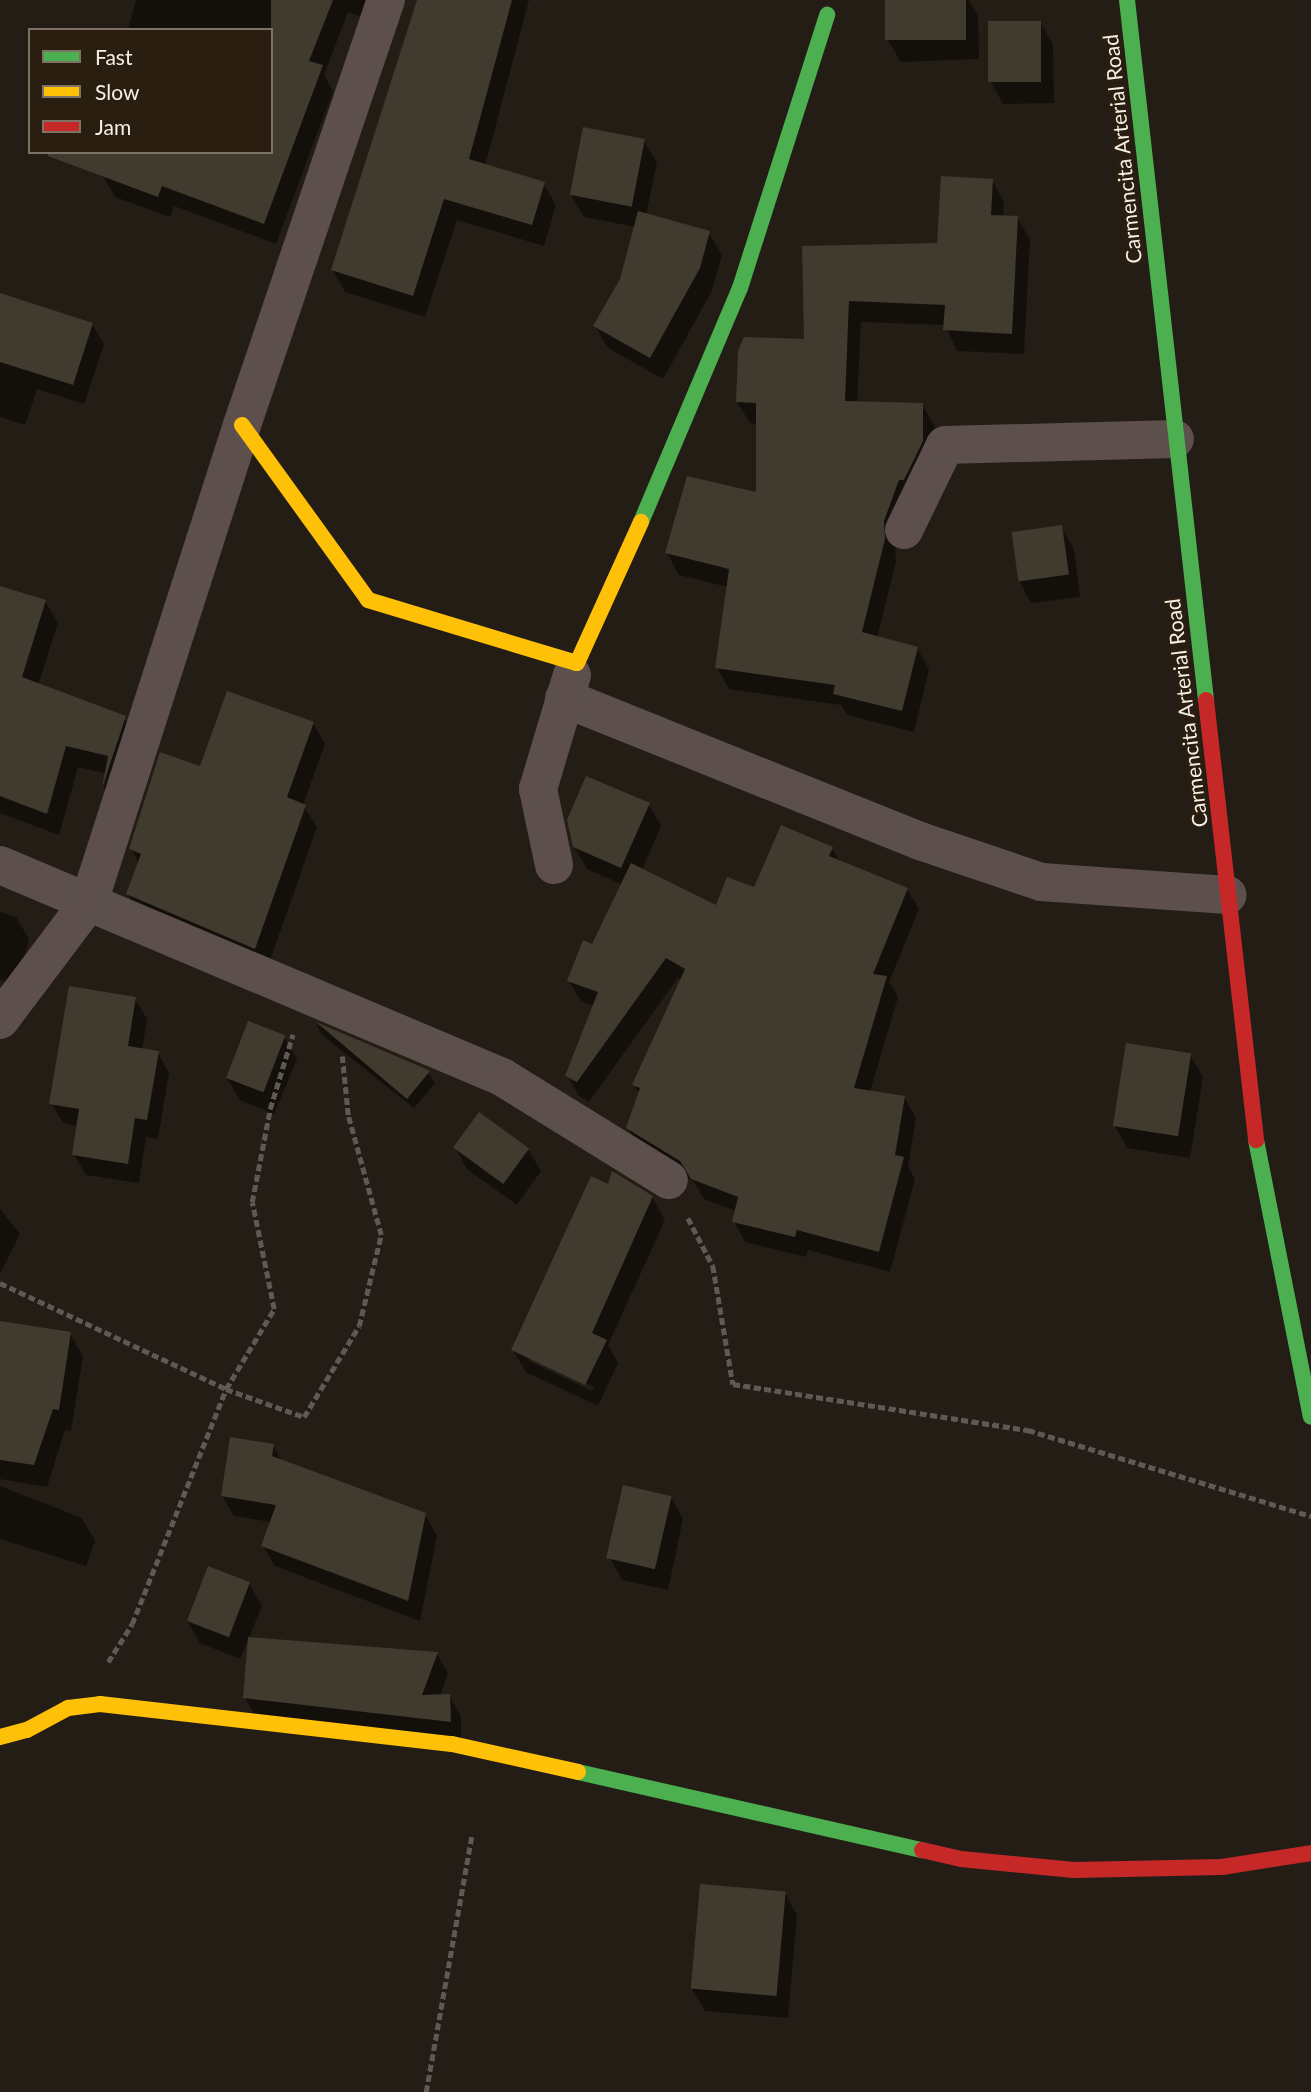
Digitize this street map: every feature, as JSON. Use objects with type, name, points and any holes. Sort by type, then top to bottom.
[{"type":"street","points":[[0,1020],[89,902],[242,425],[386,0]]},
{"type":"street","name":"Carmencita Arterial Road","points":[[1127,0],[1260,1174],[1311,1417]]},
{"type":"street","points":[[554,865],[538,789],[564,698],[577,663],[672,455],[740,288],[827,15]]},
{"type":"street","points":[[242,425],[368,600],[577,663]]},
{"type":"street","points":[[904,530],[946,445],[1175,439]]},
{"type":"street","points":[[564,698],[920,841],[1041,882],[1228,895]]},
{"type":"street","points":[[0,864],[321,1003],[502,1077],[668,1180]]},
{"type":"street","points":[[0,1737],[82,1704],[452,1744],[961,1860],[1086,1870],[1222,1867],[1311,1853]]},
{"type":"path","points":[[0,1283],[226,1389],[304,1417],[359,1326],[381,1235],[321,1003]]},
{"type":"path","points":[[82,1704],[132,1624],[226,1389],[274,1309],[252,1202],[270,1109],[321,1003]]},
{"type":"path","points":[[668,1180],[713,1266],[733,1384],[1028,1430],[1311,1516]]},
{"type":"path","points":[[426,2092],[472,1835]]},
{"type":"building","points":[[271,0],[333,0],[309,61],[323,65],[264,224],[162,186],[158,197],[48,156],[273,154]]},
{"type":"building","points":[[417,0],[512,0],[469,159],[545,182],[532,225],[444,199],[413,296],[331,270]]},
{"type":"building","points":[[885,0],[966,0],[966,40],[885,40]]},
{"type":"building","points":[[988,21],[1041,21],[1041,82],[988,82]]},
{"type":"building","points":[[583,127],[645,139],[632,207],[570,195]]},
{"type":"building","points":[[941,176],[993,179],[991,215],[1018,216],[1012,334],[943,330],[945,305],[849,301],[845,401],[923,403],[923,441],[904,480],[899,480],[884,521],[885,539],[862,632],[918,647],[902,711],[833,694],[835,685],[715,668],[729,569],[665,553],[687,476],[756,492],[756,403],[736,402],[738,351],[744,337],[804,339],[802,246],[937,243]]},
{"type":"building","points":[[638,211],[710,231],[700,268],[650,358],[593,326],[620,279]]},
{"type":"building","points":[[0,293],[93,323],[73,385],[0,362]]},
{"type":"building","points":[[1062,525],[1069,575],[1018,582],[1011,532]]},
{"type":"building","points":[[0,586],[46,600],[22,677],[126,716],[102,788],[108,756],[66,746],[47,814],[0,796]]},
{"type":"building","points":[[227,691],[314,722],[287,797],[306,805],[255,949],[126,894],[141,854],[129,849],[160,752],[200,766]]},
{"type":"building","points":[[586,776],[650,803],[621,868],[573,847],[567,820]]},
{"type":"building","points":[[781,825],[833,847],[829,856],[908,888],[873,974],[887,976],[854,1088],[905,1096],[895,1155],[904,1157],[879,1252],[797,1230],[795,1237],[732,1222],[738,1197],[691,1179],[680,1161],[626,1128],[640,1088],[632,1085],[685,969],[666,958],[577,1082],[565,1076],[598,992],[567,981],[583,940],[592,944],[631,863],[716,905],[727,877],[754,887]]},
{"type":"building","points":[[69,986],[136,997],[128,1046],[159,1051],[147,1120],[135,1118],[128,1164],[72,1155],[79,1109],[49,1104]]},
{"type":"building","points":[[248,1021],[285,1035],[263,1092],[226,1078]]},
{"type":"building","points":[[316,1022],[426,1069],[430,1071],[407,1099]]},
{"type":"building","points":[[1126,1043],[1191,1053],[1178,1136],[1113,1126]]},
{"type":"building","points":[[479,1112],[529,1148],[503,1184],[453,1148]]},
{"type":"building","points":[[612,1171],[653,1196],[592,1333],[607,1340],[585,1385],[511,1350],[591,1176],[608,1184]]},
{"type":"building","points":[[0,1321],[71,1332],[59,1410],[53,1409],[34,1465],[0,1460]]},
{"type":"building","points":[[230,1437],[274,1444],[272,1456],[426,1513],[408,1601],[261,1546],[276,1505],[221,1496]]},
{"type":"building","points":[[623,1485],[672,1496],[655,1569],[606,1558]]},
{"type":"building","points":[[208,1566],[250,1582],[229,1637],[187,1621]]},
{"type":"building","points":[[248,1637],[438,1652],[422,1695],[450,1694],[451,1722],[243,1698]]},
{"type":"building","points":[[700,1884],[786,1891],[777,1996],[691,1989]]},
{"type":"traffic: fast","points":[[1127,0],[1206,700]]},
{"type":"traffic: fast","points":[[641,522],[740,288],[827,15]]},
{"type":"traffic: fast","points":[[1256,1140],[1311,1417]]},
{"type":"traffic: fast","points":[[578,1772],[922,1850]]},
{"type":"traffic: slow","points":[[242,425],[368,600],[577,663],[641,522]]},
{"type":"traffic: slow","points":[[0,1737],[27,1730],[68,1708],[100,1704],[452,1744],[578,1772]]},
{"type":"traffic: jam","points":[[1206,700],[1256,1140]]},
{"type":"traffic: jam","points":[[922,1850],[961,1859],[1073,1870],[1222,1867],[1311,1853]]}]
